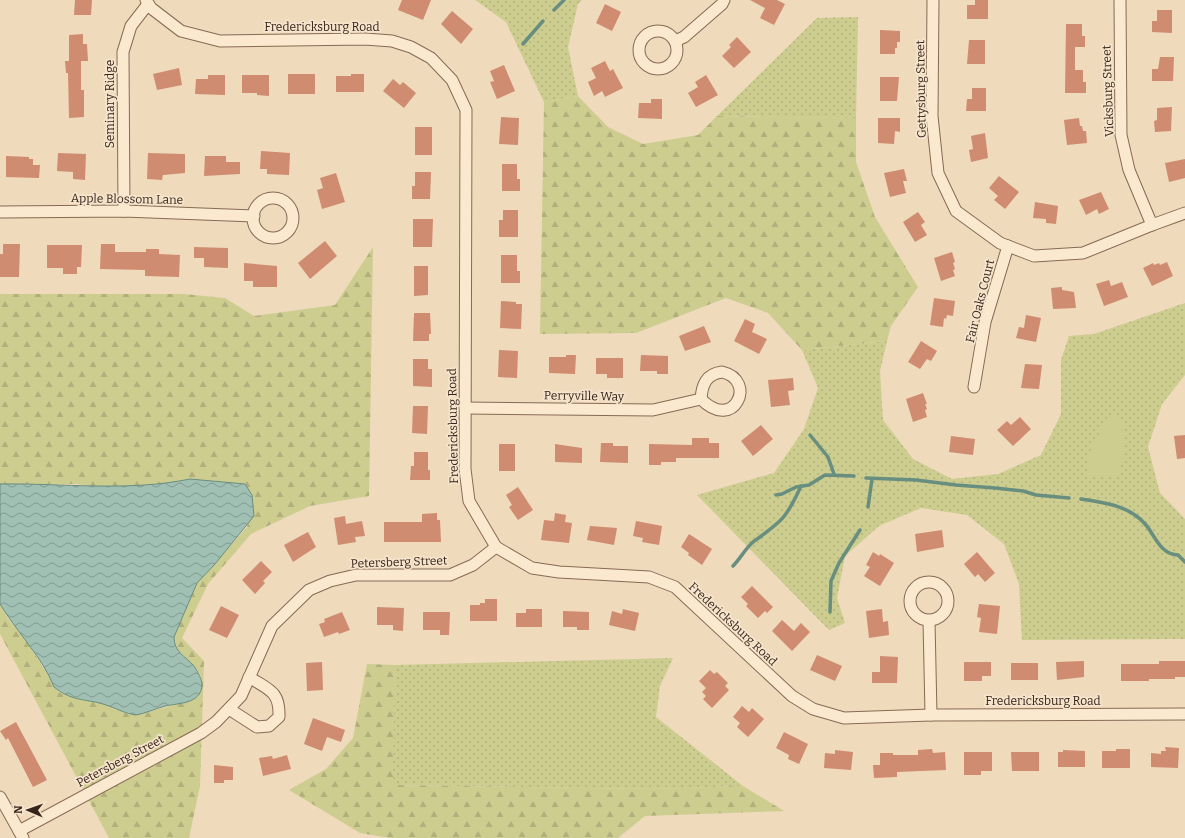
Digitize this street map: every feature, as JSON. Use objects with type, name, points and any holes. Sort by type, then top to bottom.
[{"type":"street","points":[[675,41],[684,37],[722,4],[724,0]]},
{"type":"street","name":"Gettysburg Street","points":[[933,0],[932,116],[938,173],[956,211],[1000,243],[1034,256],[1083,253],[1185,213]]},
{"type":"street","name":"Vicksburg Street","points":[[1120,0],[1121,135],[1129,170],[1152,225]]},
{"type":"street","name":"Seminary Ridge","points":[[124,211],[123,52],[131,26],[147,2]]},
{"type":"street","name":"Fredericksburg Road","points":[[147,2],[151,8],[181,31],[220,41],[365,39],[392,41],[411,47],[431,58],[452,80],[466,110],[467,158],[464,469],[469,501],[496,547],[532,568],[559,572],[649,577],[675,587],[792,696],[813,709],[844,718],[931,715],[1185,714]]},
{"type":"street","name":"Apple Blossom Lane","points":[[0,212],[124,211],[254,216]]},
{"type":"street","name":"Fair Oaks Court","points":[[974,387],[985,322],[1008,246]]},
{"type":"street","name":"Perryville Way","points":[[465,408],[653,410],[701,399]]},
{"type":"street","name":"Petersberg Street","points":[[21,834],[201,733],[216,722],[241,696],[272,626],[309,590],[330,581],[356,575],[450,575],[473,565],[496,547]]},
{"type":"street","points":[[929,621],[931,715]]},
{"type":"street","points":[[229,710],[257,727],[269,726],[279,718],[280,704],[275,694],[249,677]]},
{"type":"street","points":[[0,797],[21,834]]},
{"type":"green space","points":[[475,0],[582,0],[578,4],[568,47],[578,96],[544,102],[506,22]]},
{"type":"green space","points":[[858,17],[856,118],[717,116],[817,18]]},
{"type":"green space","points":[[578,96],[608,127],[643,144],[698,135],[717,116],[856,118],[856,162],[875,217],[918,287],[891,326],[887,341],[802,350],[768,313],[726,298],[636,333],[540,334],[544,102]]},
{"type":"green space","points":[[373,247],[369,496],[310,506],[251,534],[208,584],[182,638],[204,661],[200,786],[189,838],[109,838],[0,634],[0,604],[7,617],[27,642],[59,692],[78,699],[109,705],[130,715],[145,713],[194,699],[201,686],[201,676],[198,670],[178,650],[174,637],[197,583],[247,527],[252,495],[245,484],[201,480],[102,488],[77,484],[0,484],[0,294],[184,294],[225,298],[254,316],[335,305]]},
{"type":"green space","points":[[1185,303],[1185,375],[1162,404],[1148,447],[1160,493],[1185,519],[1185,639],[1022,640],[1019,584],[1004,544],[967,515],[921,508],[879,526],[845,556],[837,598],[845,623],[829,630],[697,495],[774,473],[804,429],[818,388],[802,350],[887,341],[880,371],[883,420],[913,459],[952,479],[998,474],[1041,455],[1061,414],[1061,360],[1069,336],[1094,334]]},
{"type":"green space","points":[[1108,417],[1121,417],[1123,426],[1124,447],[1118,477],[1089,476],[1089,453]]},
{"type":"green space","points":[[673,658],[660,686],[656,717],[743,786],[653,789],[392,785],[395,665]]},
{"type":"green space","points":[[367,664],[395,665],[393,785],[653,789],[743,786],[784,811],[645,816],[618,838],[390,838],[360,833],[289,790],[326,769],[353,738]]},
{"type":"water","points":[[190,479],[245,484],[252,495],[254,516],[215,564],[197,583],[174,637],[174,642],[178,650],[194,666],[200,676],[202,686],[200,692],[188,702],[165,706],[136,715],[125,713],[112,707],[68,696],[61,692],[54,687],[36,655],[0,604],[0,484],[119,486],[166,483]]},
{"type":"building","points":[[75,0],[92,0],[91,15],[74,15]]},
{"type":"building","points":[[402,0],[431,0],[423,20],[398,10]]},
{"type":"building","points":[[750,0],[777,0],[785,4],[774,25],[760,18],[765,8]]},
{"type":"building","points":[[975,0],[988,0],[988,19],[967,19],[967,5],[975,5]]},
{"type":"building","points":[[605,4],[621,12],[612,31],[596,23]]},
{"type":"building","points":[[1157,10],[1172,10],[1172,33],[1152,32],[1152,21],[1157,21]]},
{"type":"building","points":[[452,11],[473,29],[461,44],[441,24]]},
{"type":"building","points":[[1066,24],[1082,24],[1082,36],[1085,36],[1085,47],[1075,47],[1075,70],[1083,70],[1083,82],[1086,82],[1086,93],[1065,93]]},
{"type":"building","points":[[880,30],[900,31],[900,42],[897,42],[895,54],[880,54]]},
{"type":"building","points":[[83,34],[83,44],[87,44],[88,61],[81,61],[81,90],[84,90],[84,117],[69,118],[68,73],[66,73],[65,61],[69,61],[69,35]]},
{"type":"building","points":[[737,37],[751,52],[734,68],[722,56],[731,47],[729,45]]},
{"type":"building","points":[[969,40],[985,40],[985,64],[967,64]]},
{"type":"building","points":[[1160,57],[1174,57],[1173,81],[1152,81],[1152,69],[1158,69]]},
{"type":"building","points":[[605,61],[610,71],[613,69],[623,88],[605,97],[602,91],[594,96],[588,82],[596,78],[591,68]]},
{"type":"building","points":[[504,65],[515,91],[497,99],[490,82],[494,81],[490,71]]},
{"type":"building","points":[[179,68],[182,85],[157,90],[153,74]]},
{"type":"building","points":[[288,74],[315,74],[315,94],[288,94]]},
{"type":"building","points":[[351,74],[364,74],[364,92],[336,92],[336,76],[351,76]]},
{"type":"building","points":[[208,75],[225,75],[225,95],[195,94],[196,79],[208,79]]},
{"type":"building","points":[[242,75],[269,75],[269,96],[257,95],[257,93],[242,93]]},
{"type":"building","points":[[706,75],[718,95],[696,107],[688,93],[698,87],[695,82]]},
{"type":"building","points":[[880,77],[899,77],[897,101],[880,101]]},
{"type":"building","points":[[393,79],[400,85],[403,82],[416,93],[404,108],[383,91]]},
{"type":"building","points":[[972,88],[986,88],[986,111],[966,111],[967,99],[972,99]]},
{"type":"building","points":[[651,99],[662,99],[662,119],[638,118],[639,103],[651,103]]},
{"type":"building","points":[[1172,107],[1171,131],[1155,132],[1154,121],[1157,120],[1157,108]]},
{"type":"building","points":[[501,117],[519,118],[518,145],[499,144]]},
{"type":"building","points":[[878,118],[900,118],[900,132],[895,131],[894,144],[878,143]]},
{"type":"building","points":[[1079,118],[1080,126],[1082,126],[1083,131],[1086,131],[1087,143],[1067,145],[1064,120]]},
{"type":"building","points":[[415,127],[432,127],[432,155],[415,155]]},
{"type":"building","points":[[985,133],[988,158],[971,162],[969,150],[973,149],[971,136]]},
{"type":"building","points":[[261,151],[290,153],[289,175],[267,174],[267,169],[260,169]]},
{"type":"building","points":[[58,153],[86,154],[85,180],[73,179],[73,172],[57,171]]},
{"type":"building","points":[[148,153],[185,154],[185,173],[163,175],[162,180],[147,179]]},
{"type":"building","points":[[6,156],[29,157],[29,159],[33,159],[33,165],[40,165],[39,178],[6,177]]},
{"type":"building","points":[[205,156],[226,156],[226,162],[240,162],[240,174],[204,176]]},
{"type":"building","points":[[1185,159],[1185,178],[1169,182],[1165,163]]},
{"type":"building","points":[[502,164],[517,164],[517,179],[520,179],[520,191],[502,191]]},
{"type":"building","points":[[904,169],[907,181],[903,181],[906,193],[890,197],[884,173]]},
{"type":"building","points":[[415,172],[431,172],[430,199],[412,199],[412,186],[415,186]]},
{"type":"building","points":[[336,173],[345,202],[322,209],[317,190],[323,188],[320,178]]},
{"type":"building","points":[[999,176],[1019,192],[1005,209],[994,200],[998,196],[989,188]]},
{"type":"building","points":[[1101,192],[1109,209],[1099,214],[1097,209],[1086,215],[1079,200]]},
{"type":"building","points":[[1035,202],[1058,206],[1056,224],[1046,223],[1046,219],[1033,218]]},
{"type":"building","points":[[503,210],[518,210],[518,237],[499,237],[499,220],[503,220]]},
{"type":"building","points":[[918,212],[925,222],[921,225],[927,235],[915,242],[903,222]]},
{"type":"building","points":[[413,219],[433,219],[432,247],[413,247]]},
{"type":"building","points":[[325,241],[337,256],[310,279],[298,263]]},
{"type":"building","points":[[3,244],[20,244],[19,277],[0,277],[0,254],[3,254]]},
{"type":"building","points":[[101,244],[115,244],[115,252],[146,252],[146,249],[159,249],[159,254],[180,255],[179,277],[145,276],[145,270],[100,269]]},
{"type":"building","points":[[47,245],[82,245],[81,267],[77,267],[77,274],[63,274],[63,268],[47,268]]},
{"type":"building","points":[[194,247],[228,248],[228,268],[204,267],[204,258],[194,258]]},
{"type":"building","points":[[952,252],[955,262],[953,263],[955,269],[953,270],[955,276],[941,281],[934,258]]},
{"type":"building","points":[[501,255],[517,255],[517,271],[520,271],[520,283],[501,283]]},
{"type":"building","points":[[1167,262],[1173,276],[1152,286],[1143,268],[1153,263],[1154,265],[1159,263],[1160,265]]},
{"type":"building","points":[[244,263],[277,266],[277,287],[253,287],[253,281],[244,281]]},
{"type":"building","points":[[414,266],[428,266],[428,295],[414,296]]},
{"type":"building","points":[[1109,280],[1111,286],[1122,282],[1128,297],[1104,306],[1096,284]]},
{"type":"building","points":[[1062,287],[1062,290],[1074,292],[1076,308],[1053,309],[1051,288]]},
{"type":"building","points":[[934,298],[955,301],[953,316],[947,315],[946,319],[944,318],[943,327],[930,325]]},
{"type":"building","points":[[501,301],[522,304],[521,329],[500,328]]},
{"type":"building","points":[[414,313],[430,313],[431,334],[429,334],[429,341],[413,341]]},
{"type":"building","points":[[1026,315],[1041,318],[1036,342],[1016,338],[1019,327],[1024,328]]},
{"type":"building","points":[[745,319],[755,324],[752,332],[767,339],[759,354],[734,341]]},
{"type":"building","points":[[704,326],[711,342],[685,351],[679,336]]},
{"type":"building","points":[[921,341],[937,351],[931,361],[927,359],[920,369],[908,362]]},
{"type":"building","points":[[499,350],[518,351],[517,378],[498,377]]},
{"type":"building","points":[[566,355],[576,355],[575,374],[549,373],[549,357],[566,357]]},
{"type":"building","points":[[641,355],[668,356],[668,374],[657,374],[657,371],[640,371]]},
{"type":"building","points":[[596,358],[623,358],[623,378],[607,378],[607,374],[596,374]]},
{"type":"building","points":[[413,359],[428,359],[428,369],[432,369],[432,387],[413,386]]},
{"type":"building","points":[[1025,364],[1042,365],[1039,389],[1021,388]]},
{"type":"building","points":[[793,378],[794,390],[788,391],[790,405],[771,407],[768,380]]},
{"type":"building","points":[[923,393],[927,404],[925,404],[927,409],[925,410],[927,417],[913,422],[906,399]]},
{"type":"building","points":[[413,406],[428,406],[427,434],[412,433]]},
{"type":"building","points":[[1020,417],[1031,429],[1013,446],[997,430],[1007,421],[1011,425]]},
{"type":"building","points":[[761,425],[773,439],[753,456],[741,441]]},
{"type":"building","points":[[1185,435],[1185,458],[1177,459],[1174,436]]},
{"type":"building","points":[[951,436],[975,439],[973,455],[949,452]]},
{"type":"building","points":[[692,438],[709,438],[709,443],[719,443],[719,458],[676,458],[676,462],[661,462],[661,465],[649,465],[649,444],[692,445]]},
{"type":"building","points":[[601,443],[613,443],[613,446],[628,446],[628,463],[600,462]]},
{"type":"building","points":[[499,444],[515,444],[515,471],[499,471]]},
{"type":"building","points":[[555,444],[582,448],[582,463],[555,462]]},
{"type":"building","points":[[414,452],[428,452],[428,470],[430,470],[430,480],[410,480],[411,466],[414,466]]},
{"type":"building","points":[[518,487],[533,510],[518,520],[509,507],[512,505],[506,495]]},
{"type":"building","points":[[437,513],[437,520],[440,520],[441,542],[384,542],[384,522],[422,522],[422,514]]},
{"type":"building","points":[[555,513],[566,515],[565,522],[572,523],[569,543],[541,540],[544,520],[554,521]]},
{"type":"building","points":[[345,516],[346,524],[362,521],[365,536],[355,537],[356,542],[338,545],[334,518]]},
{"type":"building","points":[[636,521],[662,526],[659,545],[642,542],[643,538],[633,536]]},
{"type":"building","points":[[590,526],[617,528],[614,545],[587,540]]},
{"type":"building","points":[[942,530],[944,547],[917,552],[915,534]]},
{"type":"building","points":[[308,532],[316,547],[293,562],[284,545]]},
{"type":"building","points":[[689,534],[712,549],[702,565],[688,555],[689,553],[681,547]]},
{"type":"building","points":[[873,552],[879,556],[880,554],[894,563],[880,586],[864,576],[870,567],[866,565]]},
{"type":"building","points":[[977,552],[995,573],[985,582],[978,574],[975,577],[964,564]]},
{"type":"building","points":[[261,561],[272,572],[263,581],[265,583],[255,594],[242,580]]},
{"type":"building","points":[[752,586],[773,607],[767,613],[765,611],[758,618],[746,606],[748,604],[741,597]]},
{"type":"building","points":[[485,599],[497,599],[497,621],[470,621],[470,605],[480,605],[480,603],[485,603]]},
{"type":"building","points":[[979,604],[1000,606],[997,634],[979,632],[981,618],[977,617]]},
{"type":"building","points":[[221,606],[239,615],[227,638],[209,630]]},
{"type":"building","points":[[377,607],[404,608],[403,631],[393,630],[393,625],[377,625]]},
{"type":"building","points":[[526,609],[542,609],[542,627],[516,627],[516,613],[526,613]]},
{"type":"building","points":[[623,609],[639,613],[635,631],[609,625],[612,611],[622,614]]},
{"type":"building","points":[[882,609],[883,622],[888,621],[889,635],[869,638],[866,611]]},
{"type":"building","points":[[563,611],[589,612],[589,630],[577,630],[577,627],[563,627]]},
{"type":"building","points":[[342,612],[350,630],[324,637],[319,624],[325,622],[324,619]]},
{"type":"building","points":[[423,612],[450,612],[449,635],[440,635],[440,630],[423,630]]},
{"type":"building","points":[[782,620],[794,631],[801,623],[810,632],[792,651],[772,631]]},
{"type":"building","points":[[817,655],[842,666],[835,681],[810,670]]},
{"type":"building","points":[[880,656],[898,657],[897,683],[872,683],[872,672],[880,672]]},
{"type":"building","points":[[1084,661],[1084,677],[1057,680],[1056,662]]},
{"type":"building","points":[[1159,661],[1185,661],[1185,677],[1175,677],[1175,679],[1149,679],[1149,681],[1121,681],[1121,664],[1159,664]]},
{"type":"building","points":[[322,662],[323,690],[307,691],[306,663]]},
{"type":"building","points":[[964,662],[991,662],[991,676],[982,676],[982,681],[964,681]]},
{"type":"building","points":[[1011,663],[1038,663],[1038,680],[1011,680]]},
{"type":"building","points":[[710,670],[714,674],[717,672],[728,683],[725,686],[729,690],[712,708],[703,699],[706,696],[702,692],[706,688],[699,681]]},
{"type":"building","points":[[742,706],[749,712],[752,708],[764,719],[748,737],[737,727],[740,723],[733,717]]},
{"type":"building","points":[[313,718],[345,730],[341,742],[327,737],[322,751],[304,744]]},
{"type":"building","points":[[16,722],[47,780],[33,787],[8,738],[6,740],[0,731]]},
{"type":"building","points":[[784,732],[808,744],[799,764],[788,759],[789,755],[776,748]]},
{"type":"building","points":[[1165,747],[1179,748],[1178,768],[1151,767],[1151,753],[1161,754],[1161,751],[1166,751]]},
{"type":"building","points":[[932,749],[933,753],[945,752],[946,770],[897,772],[897,777],[874,778],[873,765],[880,765],[880,753],[893,753],[893,755],[918,755],[918,750]]},
{"type":"building","points":[[1116,749],[1130,749],[1130,768],[1102,768],[1102,751],[1116,751]]},
{"type":"building","points":[[835,750],[853,752],[851,770],[824,768],[825,753],[835,754]]},
{"type":"building","points":[[1063,750],[1085,751],[1085,767],[1058,767],[1058,752],[1063,752]]},
{"type":"building","points":[[964,752],[992,752],[992,771],[981,771],[981,775],[964,775]]},
{"type":"building","points":[[1011,752],[1039,752],[1039,771],[1012,771]]},
{"type":"building","points":[[287,755],[291,769],[263,776],[259,758],[272,756],[273,759]]},
{"type":"building","points":[[214,765],[233,767],[233,780],[224,780],[224,783],[214,783]]},
{"type":"waterway","points":[[554,10],[564,0]]},
{"type":"waterway","points":[[523,44],[543,21]]},
{"type":"waterway","points":[[810,435],[828,457],[834,474]]},
{"type":"waterway","points":[[776,495],[782,494],[796,487],[809,485],[825,475],[854,476]]},
{"type":"waterway","points":[[866,478],[916,480],[1023,491],[1036,495],[1069,498]]},
{"type":"waterway","points":[[868,507],[872,479]]},
{"type":"waterway","points":[[733,566],[753,542],[777,524],[787,513],[801,486]]},
{"type":"waterway","points":[[1081,499],[1116,506],[1132,513],[1146,525],[1159,544],[1167,552],[1178,555],[1185,562]]},
{"type":"waterway","points":[[830,612],[831,581],[839,563],[860,530]]}]
